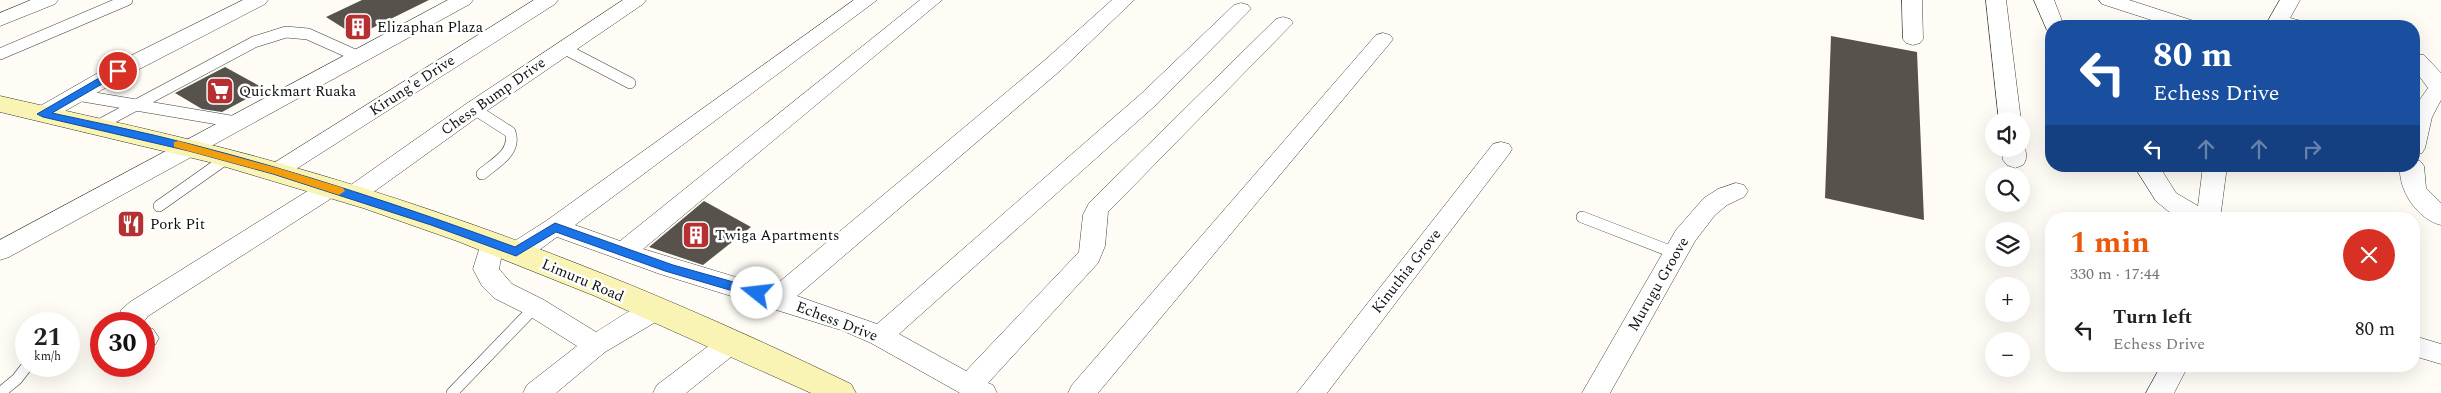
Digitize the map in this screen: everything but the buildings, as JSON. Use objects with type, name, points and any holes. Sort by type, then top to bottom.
[{"type":"main road","name":"Limuru Road","points":[[0,104],[189,147],[277,171],[504,247],[732,342],[840,393]]},
{"type":"street","points":[[43,114],[118,71],[258,0]]},
{"type":"street","points":[[0,251],[463,0]]},
{"type":"street","name":"Kirung'e Drive","points":[[277,171],[548,0]]},
{"type":"street","name":"Chess Bump Drive","points":[[136,312],[341,192],[474,109],[636,0]]},
{"type":"street","points":[[596,345],[535,307],[503,291],[491,280],[486,269],[504,247],[555,227],[867,0]]},
{"type":"street","points":[[624,251],[932,0]]},
{"type":"street","points":[[776,299],[1053,64],[1124,0]]},
{"type":"street","points":[[1912,0],[1913,39]]},
{"type":"street","points":[[1996,0],[2009,112]]},
{"type":"street","points":[[2044,0],[2052,20]]},
{"type":"street","points":[[2279,20],[2290,0]]},
{"type":"street","points":[[0,20],[45,1]]},
{"type":"street","points":[[2113,1],[2172,20]]},
{"type":"street","points":[[880,336],[1150,98],[1241,9]]},
{"type":"street","points":[[976,389],[1089,257],[1093,250],[1093,219],[1097,209],[1283,23]]},
{"type":"street","points":[[1082,393],[1383,40]]},
{"type":"street","points":[[2420,62],[2441,68]]},
{"type":"street","points":[[2420,64],[2434,77],[2439,88],[2430,98],[2420,120]]},
{"type":"street","name":"Kinuthia Grove","points":[[1311,393],[1501,149]]},
{"type":"street","points":[[2153,172],[2167,198],[2176,206],[2190,212]]},
{"type":"street","points":[[2207,212],[2214,172]]},
{"type":"street","points":[[2411,172],[2409,181],[2413,189],[2441,217]]},
{"type":"street","name":"Murugu Groove","points":[[1596,393],[1699,216],[1716,199],[1736,191]]},
{"type":"street","name":"Echess Drive","points":[[555,227],[669,268],[818,311],[880,336],[976,389]]},
{"type":"street","points":[[537,393],[596,345],[655,310]]},
{"type":"street","points":[[667,393],[732,342]]},
{"type":"street","points":[[2160,393],[2172,372]]},
{"type":"lane","points":[[0,54],[127,0]]},
{"type":"lane","points":[[97,126],[254,42],[286,32],[308,34],[357,56]]},
{"type":"lane","points":[[563,48],[630,83]]},
{"type":"lane","points":[[77,94],[236,122]]},
{"type":"lane","points":[[474,109],[510,132],[513,137],[513,143],[508,151],[482,174]]},
{"type":"lane","points":[[160,206],[226,158]]},
{"type":"lane","points":[[1582,217],[1676,253]]},
{"type":"lane","points":[[452,393],[535,307]]},
{"type":"lane","points":[[0,393],[19,377]]},
{"type":"slow traffic","points":[[178,145],[277,171],[339,191]]},
{"type":"place","name":"Elizaphan Plaza","points":[[358,27]]},
{"type":"place","name":"Quickmart Ruaka","points":[[220,91]]},
{"type":"place","name":"Pork Pit","points":[[131,224]]},
{"type":"place","name":"Twiga Apartments","points":[[696,235]]},
{"type":"route","points":[[118,71],[43,114],[189,147],[277,171],[436,222],[516,252],[555,227],[669,268],[757,293]]}]
